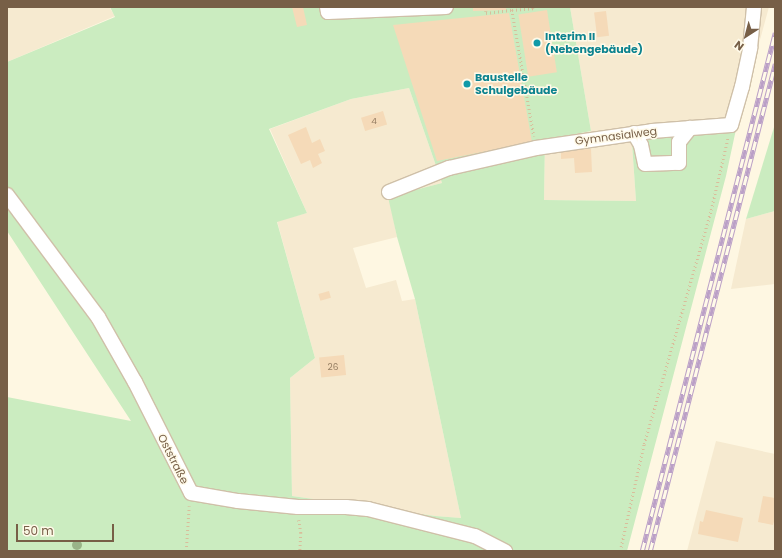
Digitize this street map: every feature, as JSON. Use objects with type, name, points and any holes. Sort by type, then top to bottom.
[{"type":"street","points":[[327,7],[328,12],[446,7]]},
{"type":"street","points":[[730,125],[742,88],[749,54],[754,7]]},
{"type":"street","name":"Gymnasialweg","points":[[389,192],[449,168],[536,148],[634,133],[730,125]]},
{"type":"street","points":[[634,133],[641,145],[645,164],[679,163],[679,142],[690,128]]},
{"type":"street","name":"Oststraße","points":[[7,195],[98,317],[135,382],[191,493],[238,502],[298,507],[346,507],[368,509],[475,536],[505,551]]},
{"type":"path","points":[[486,11],[486,13],[512,9],[533,8],[533,11]]},
{"type":"path","points":[[512,9],[536,148]]},
{"type":"path","points":[[620,551],[644,444],[711,210],[730,125]]},
{"type":"path","points":[[186,551],[191,493]]},
{"type":"path","points":[[298,507],[301,533],[300,551]]},
{"type":"shaded area","points":[[7,7],[109,7],[115,16],[7,62]]},
{"type":"shaded area","points":[[570,7],[769,7],[738,120],[631,129],[636,201],[544,200],[545,140],[591,131]]},
{"type":"shaded area","points":[[409,88],[442,183],[389,197],[397,237],[353,248],[366,288],[396,280],[402,301],[415,299],[461,518],[435,516],[292,496],[290,378],[315,358],[277,221],[307,213],[270,129],[351,99]]},
{"type":"shaded area","points":[[775,211],[775,284],[731,289],[746,219]]},
{"type":"shaded area","points":[[716,441],[775,454],[775,551],[687,551]]},
{"type":"green space","points":[[110,7],[570,7],[591,131],[545,140],[544,200],[636,201],[631,129],[738,120],[726,176],[627,551],[7,551],[7,397],[131,421],[7,231],[7,62],[115,17]],"holes":[[[409,88],[442,183],[388,197],[397,237],[415,299],[461,518],[435,516],[292,496],[290,378],[315,358],[277,222],[307,213],[269,129],[351,99]]]},
{"type":"green space","points":[[775,124],[775,211],[746,219]]},
{"type":"building","points":[[292,7],[303,7],[307,25],[297,27]]},
{"type":"building","points":[[473,7],[506,7],[506,10],[473,11]]},
{"type":"building","name":"Interim II (Nebengebäude)","points":[[547,10],[557,72],[528,77],[518,15]]},
{"type":"building","points":[[606,11],[609,36],[597,37],[594,12]]},
{"type":"building","name":"Baustelle Schulgebäude","points":[[509,13],[532,142],[437,161],[393,25]]},
{"type":"building","points":[[383,111],[387,124],[365,131],[361,118]]},
{"type":"building","points":[[306,127],[312,143],[320,139],[325,151],[318,154],[322,163],[313,168],[310,160],[301,164],[288,135]]},
{"type":"building","points":[[591,149],[592,172],[575,173],[574,158],[561,159],[561,150]]},
{"type":"building","points":[[329,291],[331,298],[320,301],[318,294]]},
{"type":"building","points":[[344,355],[346,375],[321,378],[319,358]]},
{"type":"building","points":[[763,496],[775,498],[775,518],[773,525],[758,522]]},
{"type":"building","points":[[706,510],[743,518],[738,542],[698,534],[700,521],[703,522]]},
{"type":"railway","points":[[642,551],[775,33]]},
{"type":"railway","points":[[650,551],[775,64]]},
{"type":"place","name":"Interim II (Nebengebäude)","points":[[537,43]]},
{"type":"place","name":"Baustelle Schulgebäude","points":[[467,84]]}]
